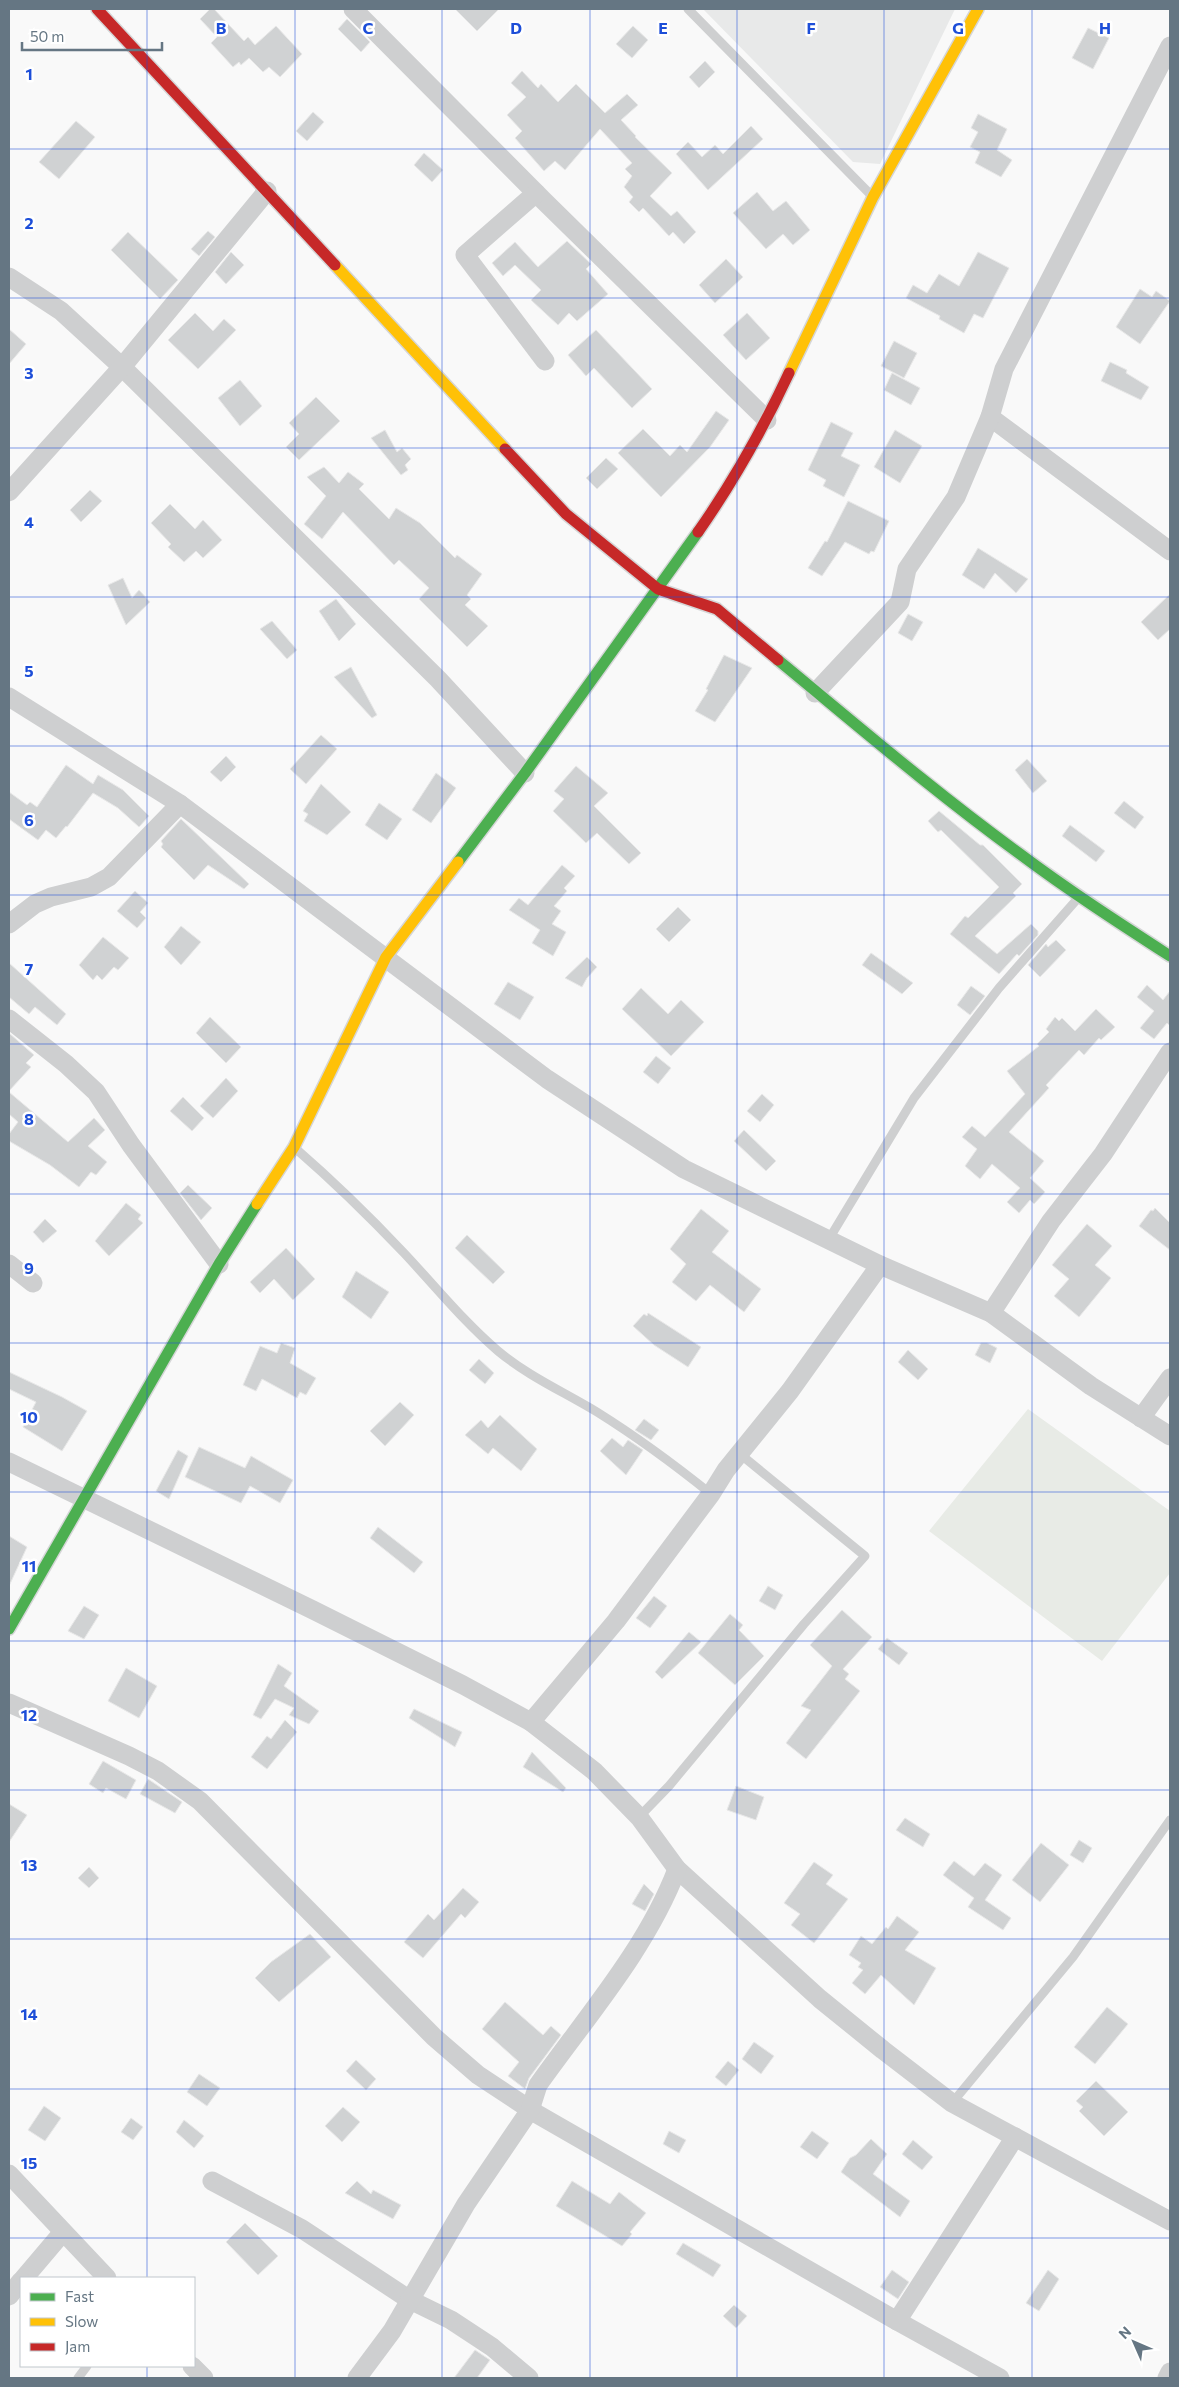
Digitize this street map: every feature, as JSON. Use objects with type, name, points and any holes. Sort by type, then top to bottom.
[{"type":"street","points":[[97,9],[566,514],[658,588],[717,609],[929,785],[1019,854],[1170,956]]},
{"type":"street","points":[[353,9],[536,193],[767,420]]},
{"type":"street","points":[[9,1629],[219,1264],[294,1147],[386,957],[525,773],[720,499],[767,420],[873,198],[978,9]]},
{"type":"street","points":[[816,693],[900,602],[907,569],[956,497],[990,417],[1004,369],[1170,46]]},
{"type":"street","points":[[9,492],[122,367],[266,192]]},
{"type":"street","points":[[536,193],[465,255],[545,361]]},
{"type":"street","points":[[9,277],[61,311],[122,367],[438,679],[525,773]]},
{"type":"street","points":[[990,417],[1170,551]]},
{"type":"street","points":[[9,697],[180,804],[546,1079],[684,1169],[880,1265],[991,1313],[1091,1386],[1170,1436]]},
{"type":"street","points":[[9,924],[22,913],[51,897],[101,882],[180,804]]},
{"type":"street","points":[[9,1019],[66,1064],[96,1092],[131,1145],[219,1264]]},
{"type":"street","points":[[991,1313],[1051,1221],[1103,1154],[1170,1052]]},
{"type":"street","points":[[9,1264],[33,1283]]},
{"type":"street","points":[[531,1722],[616,1621],[740,1454],[790,1392],[880,1265]]},
{"type":"street","points":[[1141,1418],[1170,1378]]},
{"type":"street","points":[[9,1462],[463,1685],[531,1722],[587,1765],[639,1817],[677,1868],[820,1999],[952,2103],[1170,2221]]},
{"type":"street","points":[[9,1704],[129,1756],[158,1771],[200,1801],[434,2037],[478,2075],[530,2110],[897,2321],[1000,2378]]},
{"type":"street","points":[[357,2378],[378,2352],[466,2204],[530,2110],[538,2086],[631,1957],[668,1893],[677,1868]]},
{"type":"street","points":[[897,2321],[1015,2137]]},
{"type":"street","points":[[9,2174],[107,2277]]},
{"type":"street","points":[[212,2182],[302,2229],[410,2300],[431,2309],[472,2334],[492,2347],[529,2378]]},
{"type":"street","points":[[25,2277],[63,2232]]},
{"type":"street","points":[[9,2296],[20,2283]]},
{"type":"street","points":[[193,2367],[204,2378]]},
{"type":"street","points":[[1167,2378],[1170,2372]]},
{"type":"lane","points":[[688,9],[873,198]]},
{"type":"lane","points":[[829,1239],[914,1098],[999,988],[1080,896]]},
{"type":"lane","points":[[294,1147],[366,1215],[465,1321],[499,1352],[530,1374],[553,1385],[610,1420],[669,1461],[711,1494]]},
{"type":"lane","points":[[639,1817],[669,1786],[804,1624],[866,1556],[740,1454]]},
{"type":"lane","points":[[952,2103],[1073,1957],[1170,1820]]},
{"type":"lane","points":[[78,2378],[86,2367]]},
{"type":"shaded area","points":[[703,9],[955,9],[880,164],[853,162]]},
{"type":"shaded area","points":[[1028,1409],[1170,1511],[1170,1573],[1102,1661],[929,1531]]},
{"type":"building","points":[[210,9],[214,9],[244,41],[248,37],[255,45],[276,26],[302,54],[280,77],[269,67],[263,72],[249,58],[241,65],[239,62],[233,67],[211,43],[217,37],[200,19]]},
{"type":"building","points":[[455,9],[499,9],[477,31]]},
{"type":"building","points":[[347,19],[370,42],[361,52],[338,29]]},
{"type":"building","points":[[633,26],[648,40],[632,58],[616,44]]},
{"type":"building","points":[[1088,28],[1109,38],[1093,69],[1072,58]]},
{"type":"building","points":[[705,61],[715,72],[699,88],[689,77]]},
{"type":"building","points":[[522,71],[538,88],[541,84],[558,102],[576,84],[605,113],[627,94],[638,105],[621,120],[635,137],[672,173],[650,196],[671,216],[677,211],[696,232],[684,244],[673,232],[669,236],[643,208],[639,212],[629,202],[633,197],[624,187],[632,176],[625,169],[632,163],[600,129],[565,170],[555,161],[544,171],[515,138],[522,131],[507,115],[526,97],[511,83]]},
{"type":"building","points":[[313,112],[324,122],[307,141],[296,131]]},
{"type":"building","points":[[978,114],[1007,129],[997,150],[1012,160],[1001,177],[975,163],[980,152],[970,147],[978,132],[971,128]]},
{"type":"building","points":[[76,121],[95,137],[59,179],[39,162]]},
{"type":"building","points":[[751,126],[763,139],[708,190],[676,154],[688,142],[702,157],[715,145],[723,154]]},
{"type":"building","points":[[424,153],[443,170],[432,182],[414,165]]},
{"type":"building","points":[[757,192],[773,211],[786,201],[810,230],[793,245],[783,234],[766,249],[733,213]]},
{"type":"building","points":[[208,231],[215,237],[199,256],[191,249]]},
{"type":"building","points":[[128,232],[178,280],[160,299],[111,250]]},
{"type":"building","points":[[567,241],[591,264],[586,269],[608,294],[577,321],[569,313],[558,325],[531,300],[541,290],[515,265],[503,276],[492,263],[515,242],[538,267]]},
{"type":"building","points":[[231,252],[244,265],[226,284],[215,272]]},
{"type":"building","points":[[978,252],[1009,268],[983,318],[974,314],[964,333],[939,319],[940,316],[906,298],[913,285],[927,293],[939,274],[959,286]]},
{"type":"building","points":[[726,259],[743,277],[715,303],[699,285]]},
{"type":"building","points":[[1140,289],[1152,297],[1156,291],[1170,301],[1140,344],[1116,327]]},
{"type":"building","points":[[195,313],[213,331],[224,319],[236,330],[198,369],[168,340]]},
{"type":"building","points":[[747,313],[770,338],[746,360],[723,335]]},
{"type":"building","points":[[9,329],[26,344],[9,364]]},
{"type":"building","points":[[596,330],[652,389],[632,408],[594,368],[586,376],[568,355]]},
{"type":"building","points":[[894,341],[917,353],[904,378],[881,366]]},
{"type":"building","points":[[1110,362],[1127,370],[1126,373],[1149,387],[1141,400],[1101,381]]},
{"type":"building","points":[[892,373],[920,388],[911,405],[884,390]]},
{"type":"building","points":[[240,380],[262,406],[240,426],[218,398]]},
{"type":"building","points":[[316,397],[340,421],[299,460],[286,447],[299,434],[289,423]]},
{"type":"building","points":[[716,411],[729,420],[710,447],[661,497],[618,453],[643,429],[670,456],[680,445],[687,452]]},
{"type":"building","points":[[831,422],[853,433],[841,456],[860,465],[844,497],[823,486],[826,480],[808,470]]},
{"type":"building","points":[[385,430],[397,452],[402,448],[411,459],[405,465],[408,470],[401,475],[371,438]]},
{"type":"building","points":[[895,430],[922,446],[900,483],[874,467]]},
{"type":"building","points":[[606,458],[618,469],[597,489],[586,478]]},
{"type":"building","points":[[324,467],[339,483],[348,472],[364,484],[359,489],[389,519],[396,508],[420,523],[455,558],[457,555],[482,574],[467,595],[471,599],[465,605],[488,626],[467,647],[419,599],[429,588],[399,560],[394,565],[343,512],[322,539],[304,524],[326,496],[307,477]]},
{"type":"building","points":[[90,490],[102,501],[81,522],[70,510]]},
{"type":"building","points":[[848,501],[889,521],[874,552],[871,551],[869,554],[845,542],[822,576],[808,568],[825,541],[827,542]]},
{"type":"building","points":[[170,504],[195,529],[203,520],[222,540],[203,558],[196,551],[184,562],[168,547],[171,544],[151,523]]},
{"type":"building","points":[[978,548],[1028,579],[1016,593],[995,573],[984,589],[962,575]]},
{"type":"building","points":[[123,578],[132,598],[139,590],[150,602],[126,625],[108,585]]},
{"type":"building","points":[[1170,594],[1170,629],[1158,640],[1141,622]]},
{"type":"building","points":[[336,599],[356,624],[339,641],[319,611]]},
{"type":"building","points":[[908,614],[923,622],[912,641],[898,633]]},
{"type":"building","points":[[272,621],[297,650],[287,659],[260,629]]},
{"type":"building","points":[[724,655],[752,668],[715,722],[695,711],[708,690],[706,689]]},
{"type":"building","points":[[351,667],[377,715],[372,718],[334,677]]},
{"type":"building","points":[[321,735],[337,749],[306,784],[290,769]]},
{"type":"building","points":[[226,756],[236,767],[221,782],[210,772]]},
{"type":"building","points":[[1027,759],[1047,781],[1033,793],[1015,770]]},
{"type":"building","points":[[66,765],[93,784],[98,775],[123,790],[149,816],[139,827],[118,808],[93,793],[67,827],[56,838],[46,830],[38,840],[9,819],[9,792],[27,805],[30,802],[37,807]]},
{"type":"building","points":[[576,766],[608,793],[594,806],[641,853],[629,864],[597,833],[586,843],[553,811],[564,799],[554,791]]},
{"type":"building","points":[[436,773],[456,788],[431,823],[412,810]]},
{"type":"building","points":[[321,784],[351,812],[327,835],[304,821],[308,814],[303,811]]},
{"type":"building","points":[[1124,801],[1144,817],[1135,829],[1114,813]]},
{"type":"building","points":[[379,803],[402,819],[387,840],[365,825]]},
{"type":"building","points":[[939,811],[980,845],[983,845],[1022,884],[1013,893],[1016,896],[975,936],[997,954],[1031,924],[1038,931],[1038,935],[1019,956],[1017,954],[999,974],[950,934],[965,916],[968,918],[999,887],[941,830],[938,832],[928,821]]},
{"type":"building","points":[[181,819],[249,884],[244,889],[208,865],[194,880],[161,847],[163,844],[161,841]]},
{"type":"building","points":[[1070,825],[1105,851],[1096,862],[1062,836]]},
{"type":"building","points":[[562,865],[575,876],[564,888],[567,891],[554,906],[561,911],[552,924],[566,932],[553,956],[532,943],[540,930],[509,910],[519,898],[528,905]]},
{"type":"building","points":[[135,891],[148,903],[140,912],[146,918],[137,928],[117,911]]},
{"type":"building","points":[[678,907],[691,920],[669,942],[656,929]]},
{"type":"building","points":[[181,926],[201,942],[181,965],[164,947]]},
{"type":"building","points":[[103,937],[129,958],[118,970],[114,967],[102,980],[97,975],[93,980],[79,965]]},
{"type":"building","points":[[1056,940],[1066,950],[1040,977],[1028,965],[1046,944],[1048,947]]},
{"type":"building","points":[[871,953],[913,983],[902,994],[862,965]]},
{"type":"building","points":[[587,957],[597,967],[582,987],[565,978]]},
{"type":"building","points":[[9,963],[66,1014],[57,1025],[35,1007],[29,1014],[9,997]]},
{"type":"building","points":[[508,982],[534,997],[520,1020],[494,1004]]},
{"type":"building","points":[[1147,985],[1163,1000],[1170,991],[1170,1026],[1167,1023],[1154,1039],[1140,1028],[1154,1011],[1137,997]]},
{"type":"building","points":[[971,986],[985,996],[970,1015],[957,1005]]},
{"type":"building","points":[[641,988],[668,1014],[681,1000],[704,1022],[671,1056],[622,1009]]},
{"type":"building","points":[[1096,1009],[1115,1027],[1101,1040],[1099,1038],[1084,1055],[1079,1050],[1046,1085],[1049,1088],[1009,1132],[1044,1161],[1030,1178],[1045,1192],[1034,1204],[1030,1200],[1019,1213],[1007,1202],[1020,1188],[992,1164],[980,1179],[965,1166],[977,1149],[962,1137],[972,1126],[985,1137],[1025,1094],[1007,1071],[1039,1046],[1037,1044],[1049,1032],[1046,1029],[1055,1017],[1059,1021],[1062,1018],[1075,1031]]},
{"type":"building","points":[[210,1017],[241,1047],[226,1063],[196,1033]]},
{"type":"building","points":[[9,1033],[34,1055],[26,1063],[31,1067],[9,1091]]},
{"type":"building","points":[[656,1056],[671,1068],[658,1084],[643,1072]]},
{"type":"building","points":[[226,1078],[238,1091],[213,1118],[200,1106]]},
{"type":"building","points":[[9,1092],[68,1142],[94,1118],[105,1130],[88,1146],[107,1162],[96,1175],[91,1172],[79,1187],[50,1165],[9,1141],[9,1134],[18,1122],[9,1114]]},
{"type":"building","points":[[762,1094],[774,1105],[760,1122],[747,1111]]},
{"type":"building","points":[[183,1097],[204,1118],[192,1131],[170,1111]]},
{"type":"building","points":[[744,1130],[776,1161],[766,1171],[734,1141]]},
{"type":"building","points":[[188,1185],[212,1208],[201,1220],[180,1193]]},
{"type":"building","points":[[126,1203],[141,1215],[138,1219],[143,1223],[109,1256],[95,1241]]},
{"type":"building","points":[[1155,1208],[1170,1223],[1170,1250],[1139,1226],[1151,1210],[1153,1211]]},
{"type":"building","points":[[701,1209],[729,1231],[712,1252],[761,1289],[744,1312],[710,1285],[696,1301],[672,1282],[686,1264],[670,1249]]},
{"type":"building","points":[[45,1219],[57,1231],[43,1243],[33,1232]]},
{"type":"building","points":[[1087,1224],[1112,1246],[1095,1265],[1111,1278],[1079,1317],[1054,1296],[1069,1279],[1052,1265]]},
{"type":"building","points":[[467,1235],[505,1272],[493,1284],[455,1248]]},
{"type":"building","points":[[286,1248],[315,1279],[293,1300],[274,1279],[260,1293],[250,1282]]},
{"type":"building","points":[[356,1271],[389,1292],[371,1319],[342,1297]]},
{"type":"building","points":[[648,1313],[701,1347],[688,1367],[654,1345],[633,1326],[644,1314],[647,1316]]},
{"type":"building","points":[[281,1343],[295,1348],[290,1363],[316,1378],[306,1395],[300,1392],[297,1398],[262,1379],[256,1391],[243,1385],[260,1346],[277,1353]]},
{"type":"building","points":[[981,1343],[987,1343],[997,1348],[990,1363],[975,1355]]},
{"type":"building","points":[[908,1350],[928,1369],[918,1380],[898,1362]]},
{"type":"building","points":[[479,1359],[494,1373],[485,1384],[469,1370]]},
{"type":"building","points":[[9,1372],[87,1411],[62,1451],[23,1427],[36,1402],[9,1389]]},
{"type":"building","points":[[400,1402],[414,1415],[385,1446],[370,1431]]},
{"type":"building","points":[[500,1415],[537,1449],[521,1471],[493,1448],[488,1454],[465,1435],[481,1420],[488,1428]]},
{"type":"building","points":[[644,1419],[659,1430],[651,1440],[635,1430]]},
{"type":"building","points":[[612,1438],[623,1447],[628,1440],[643,1450],[626,1475],[600,1451]]},
{"type":"building","points":[[199,1447],[245,1468],[251,1456],[293,1480],[280,1503],[250,1486],[241,1503],[185,1477]]},
{"type":"building","points":[[178,1450],[188,1456],[169,1499],[156,1491]]},
{"type":"building","points":[[378,1527],[423,1562],[414,1573],[370,1538]]},
{"type":"building","points":[[9,1536],[27,1547],[9,1586]]},
{"type":"building","points":[[768,1586],[783,1595],[775,1610],[759,1601]]},
{"type":"building","points":[[654,1596],[667,1606],[650,1628],[636,1618]]},
{"type":"building","points":[[84,1606],[99,1615],[84,1639],[68,1631]]},
{"type":"building","points":[[842,1610],[872,1637],[843,1669],[849,1674],[845,1679],[860,1691],[806,1759],[786,1743],[811,1710],[801,1706],[832,1666],[810,1645]]},
{"type":"building","points":[[730,1614],[743,1625],[739,1630],[764,1656],[735,1685],[698,1653]]},
{"type":"building","points":[[689,1632],[701,1642],[662,1679],[655,1672]]},
{"type":"building","points":[[887,1638],[908,1653],[899,1665],[878,1649]]},
{"type":"building","points":[[278,1664],[292,1673],[284,1686],[319,1711],[309,1724],[289,1715],[294,1708],[275,1699],[261,1719],[253,1715]]},
{"type":"building","points":[[126,1668],[157,1686],[139,1718],[108,1701]]},
{"type":"building","points":[[414,1709],[462,1732],[455,1747],[409,1718]]},
{"type":"building","points":[[285,1720],[297,1732],[267,1769],[251,1757],[267,1736],[271,1739]]},
{"type":"building","points":[[532,1752],[566,1788],[563,1792],[523,1767]]},
{"type":"building","points":[[103,1761],[136,1780],[126,1799],[106,1788],[103,1793],[89,1784]]},
{"type":"building","points":[[148,1779],[182,1802],[175,1813],[140,1794]]},
{"type":"building","points":[[736,1786],[764,1797],[756,1820],[727,1810]]},
{"type":"building","points":[[9,1804],[27,1815],[9,1842]]},
{"type":"building","points":[[905,1818],[930,1834],[923,1847],[896,1830]]},
{"type":"building","points":[[1079,1840],[1092,1848],[1083,1863],[1070,1855]]},
{"type":"building","points":[[1041,1843],[1069,1865],[1040,1902],[1012,1880]]},
{"type":"building","points":[[954,1861],[974,1876],[985,1863],[1002,1875],[985,1900],[1011,1918],[1003,1930],[968,1907],[974,1898],[943,1875]]},
{"type":"building","points":[[814,1862],[833,1875],[826,1884],[848,1899],[814,1943],[791,1925],[800,1914],[784,1903]]},
{"type":"building","points":[[89,1867],[99,1878],[89,1888],[78,1878]]},
{"type":"building","points":[[644,1884],[654,1894],[645,1911],[632,1904]]},
{"type":"building","points":[[463,1888],[479,1902],[465,1918],[461,1914],[423,1958],[404,1942],[428,1914],[434,1920]]},
{"type":"building","points":[[897,1916],[919,1932],[905,1950],[936,1968],[914,2005],[881,1975],[865,1994],[852,1983],[863,1970],[858,1967],[861,1963],[849,1955],[861,1936],[872,1944],[886,1927],[888,1929]]},
{"type":"building","points":[[310,1934],[331,1957],[279,2002],[255,1978],[271,1962]]},
{"type":"building","points":[[505,2002],[543,2035],[551,2026],[561,2035],[529,2078],[525,2089],[508,2076],[519,2062],[482,2029]]},
{"type":"building","points":[[1107,2007],[1128,2024],[1095,2064],[1074,2047]]},
{"type":"building","points":[[754,2042],[774,2056],[761,2074],[742,2059]]},
{"type":"building","points":[[356,2060],[376,2079],[366,2090],[346,2071]]},
{"type":"building","points":[[728,2061],[739,2070],[726,2086],[715,2077]]},
{"type":"building","points":[[199,2074],[220,2088],[207,2106],[187,2092]]},
{"type":"building","points":[[1096,2081],[1128,2112],[1104,2136],[1079,2111],[1083,2107],[1076,2101]]},
{"type":"building","points":[[44,2106],[61,2118],[45,2141],[28,2130]]},
{"type":"building","points":[[343,2107],[360,2122],[342,2142],[325,2126]]},
{"type":"building","points":[[131,2118],[143,2127],[133,2140],[121,2132]]},
{"type":"building","points":[[184,2120],[204,2136],[194,2148],[176,2132]]},
{"type":"building","points":[[669,2131],[686,2140],[679,2153],[663,2144]]},
{"type":"building","points":[[812,2131],[829,2143],[817,2159],[800,2147]]},
{"type":"building","points":[[871,2139],[887,2154],[873,2174],[910,2201],[900,2217],[841,2172],[850,2158],[856,2155]]},
{"type":"building","points":[[913,2140],[933,2157],[922,2170],[902,2154]]},
{"type":"building","points":[[357,2181],[371,2194],[373,2190],[401,2205],[393,2219],[345,2193]]},
{"type":"building","points":[[572,2181],[610,2204],[619,2192],[646,2213],[630,2232],[632,2234],[622,2246],[556,2206]]},
{"type":"building","points":[[245,2223],[278,2256],[258,2275],[226,2242]]},
{"type":"building","points":[[683,2243],[721,2265],[713,2277],[676,2254]]},
{"type":"building","points":[[892,2270],[909,2282],[898,2299],[880,2287]]},
{"type":"building","points":[[1048,2270],[1059,2279],[1039,2311],[1026,2303]]},
{"type":"building","points":[[734,2305],[747,2316],[736,2328],[723,2316]]},
{"type":"building","points":[[475,2350],[490,2360],[477,2378],[454,2378]]},
{"type":"traffic: fast","points":[[458,862],[525,773],[698,532]]},
{"type":"traffic: fast","points":[[778,660],[989,831],[1075,893],[1170,956]]},
{"type":"traffic: fast","points":[[9,1629],[219,1264],[257,1204]]},
{"type":"traffic: slow","points":[[789,373],[873,197],[978,9]]},
{"type":"traffic: slow","points":[[335,265],[505,449]]},
{"type":"traffic: slow","points":[[257,1204],[294,1147],[386,957],[458,862]]},
{"type":"traffic: jam","points":[[97,9],[335,265]]},
{"type":"traffic: jam","points":[[698,532],[747,455],[789,373]]},
{"type":"traffic: jam","points":[[505,449],[566,514],[658,589],[717,609],[778,660]]}]
